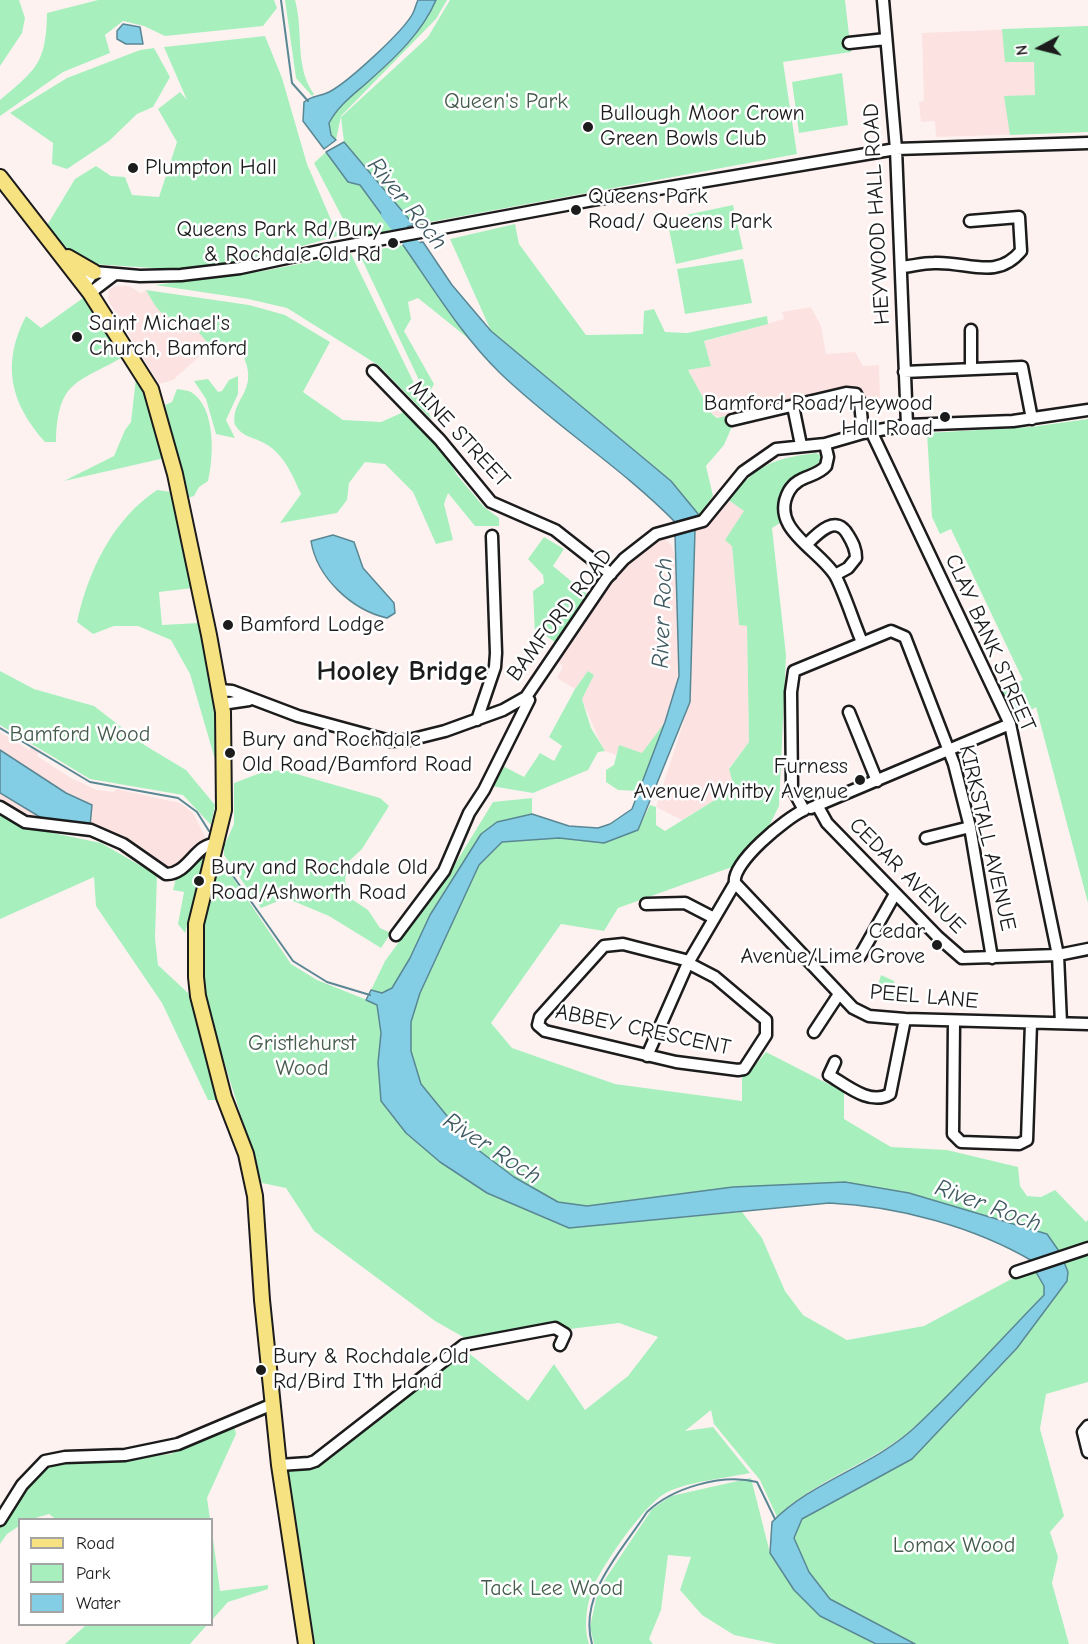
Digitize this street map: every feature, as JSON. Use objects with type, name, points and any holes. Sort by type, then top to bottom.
[{"type":"main road","points":[[1,179],[87,289],[133,359],[158,407],[175,474],[221,697],[226,758],[224,810],[196,924],[198,996],[225,1096],[246,1154],[255,1196],[279,1465],[306,1644]]},
{"type":"main road","points":[[35,224],[45,230],[76,264],[94,272]]},
{"type":"street","name":"HEYWOOD HALL ROAD","points":[[883,0],[896,149],[907,425]]},
{"type":"street","points":[[849,43],[886,39]]},
{"type":"street","points":[[87,289],[94,272],[181,275],[240,268],[475,222],[896,149],[1088,143]]},
{"type":"street","points":[[902,267],[935,262],[994,268],[1011,264],[1021,251],[1019,218],[970,221]]},
{"type":"street","points":[[87,289],[115,274]]},
{"type":"street","points":[[970,330],[971,369]]},
{"type":"street","points":[[904,372],[1022,367],[1032,419]]},
{"type":"street","name":"MINE STREET","points":[[373,371],[440,440],[491,502],[555,530],[610,574]]},
{"type":"street","name":"CLAY BANK STREET","points":[[793,405],[846,393],[856,394],[867,432],[1010,724],[1058,955],[1061,1023]]},
{"type":"street","points":[[732,420],[793,405],[801,445]]},
{"type":"street","name":"BAMFORD ROAD","points":[[221,697],[232,691],[250,700],[298,716],[390,741],[409,740],[477,720],[526,697],[610,574],[639,546],[656,534],[703,522],[743,472],[776,449],[825,444],[867,432],[907,425],[1032,419],[1088,411]]},
{"type":"street","points":[[825,444],[826,466],[794,484],[784,505],[790,529],[835,576],[862,642]]},
{"type":"street","points":[[806,545],[830,525],[836,525],[846,531],[854,546],[856,558],[848,568],[835,576]]},
{"type":"street","points":[[477,720],[495,667],[492,536]]},
{"type":"street","name":"KIRKSTALL AVENUE","points":[[804,810],[792,788],[791,692],[794,671],[891,631],[905,637],[950,750],[970,827],[992,958]]},
{"type":"street","points":[[396,935],[448,863],[469,813],[484,790],[528,700],[526,697]]},
{"type":"street","points":[[849,712],[877,781]]},
{"type":"street","points":[[647,1056],[689,962],[735,883],[735,873],[782,822],[804,810],[1010,724]]},
{"type":"street","name":"CEDAR AVENUE","points":[[817,805],[827,823],[895,894],[962,958],[1058,955],[1088,949]]},
{"type":"street","points":[[0,807],[25,822],[92,830],[123,844],[166,874],[178,872],[205,846],[217,844]]},
{"type":"street","points":[[926,838],[970,827]]},
{"type":"street","name":"PEEL LANE","points":[[735,883],[853,1008],[869,1016],[954,1022],[1088,1024]]},
{"type":"street","points":[[860,956],[895,894]]},
{"type":"street","points":[[646,904],[685,903],[714,918]]},
{"type":"street","name":"ABBEY CRESCENT","points":[[608,944],[623,944],[689,962],[715,977],[764,1016],[768,1024],[766,1035],[747,1065],[738,1070],[647,1056],[544,1030],[538,1026],[538,1021],[597,952],[608,944]]},
{"type":"street","points":[[814,1032],[839,994]]},
{"type":"street","points":[[835,1062],[829,1075],[864,1096],[879,1098],[890,1094],[905,1019]]},
{"type":"street","points":[[954,1022],[953,1134],[961,1142],[1019,1144],[1027,1140],[1031,1023]]},
{"type":"street","points":[[1016,1272],[1088,1248]]},
{"type":"street","points":[[279,1465],[315,1461],[464,1345],[555,1328],[565,1334],[560,1345]]},
{"type":"street","points":[[0,1520],[27,1478],[48,1460],[125,1455],[178,1444],[273,1404]]},
{"type":"street","points":[[1088,1426],[1083,1431],[1088,1452]]},
{"type":"shaded area","points":[[1088,26],[1088,132],[936,137],[935,121],[921,122],[919,102],[924,101],[922,33]]},
{"type":"shaded area","points":[[129,286],[141,293],[146,290],[162,314],[189,323],[200,332],[210,347],[173,380],[159,384],[108,300],[109,289]]},
{"type":"shaded area","points":[[811,307],[821,326],[826,354],[855,352],[863,366],[879,365],[880,399],[863,403],[857,389],[729,422],[712,414],[688,370],[711,365],[703,342],[784,319],[782,312]]},
{"type":"shaded area","points":[[727,499],[745,511],[732,546],[739,625],[747,625],[749,742],[729,768],[734,788],[682,820],[656,807],[690,702],[695,530],[713,517]]},
{"type":"shaded area","points":[[664,537],[672,546],[677,563],[679,676],[665,722],[642,754],[619,745],[616,755],[605,751],[582,699],[594,675],[588,671],[575,689],[557,678],[563,666],[555,660],[624,560]]},
{"type":"shaded area","points":[[0,732],[29,750],[33,746],[40,751],[37,756],[71,778],[97,790],[114,792],[116,789],[180,803],[193,813],[207,840],[177,867],[168,869],[116,835],[35,817],[0,802]]},
{"type":"green space","points":[[0,0],[19,0],[25,18],[22,33],[0,66]]},
{"type":"green space","points":[[98,0],[274,0],[277,8],[263,26],[165,36],[144,26],[123,21],[105,35],[110,53],[63,72],[0,116],[0,100],[37,64],[44,43],[47,13]]},
{"type":"green space","points":[[285,0],[295,0],[304,72],[314,94],[312,96],[296,78]]},
{"type":"green space","points":[[436,0],[447,0],[436,19],[341,116],[336,140],[331,135],[329,122],[337,109],[391,61]]},
{"type":"green space","name":"Queen's Park","points":[[450,0],[845,0],[851,52],[783,62],[797,154],[414,225],[344,142],[341,117],[428,37]]},
{"type":"green space","points":[[1088,26],[1088,132],[1010,135],[1004,96],[1035,95],[1034,62],[1005,62],[1002,29]]},
{"type":"green space","points":[[265,36],[282,78],[307,164],[338,236],[241,263],[183,270],[78,263],[46,227],[75,179],[96,166],[111,176],[125,177],[132,195],[159,197],[177,142],[158,109],[180,92],[187,100],[164,47]]},
{"type":"green space","points":[[154,48],[170,77],[153,107],[137,114],[109,141],[67,169],[52,164],[53,143],[10,113],[67,78],[140,50]]},
{"type":"green space","points":[[842,73],[848,125],[799,133],[792,82]]},
{"type":"green space","points":[[326,152],[348,182],[359,184],[393,230],[353,238],[314,163]]},
{"type":"green space","points":[[733,205],[743,249],[676,264],[667,219]]},
{"type":"green space","points":[[515,224],[519,244],[586,335],[643,334],[644,311],[654,309],[665,332],[687,333],[767,316],[768,324],[704,341],[711,366],[688,370],[712,414],[717,418],[726,416],[733,424],[724,445],[706,466],[713,496],[699,515],[671,481],[491,331],[450,239]]},
{"type":"green space","points":[[403,245],[469,339],[418,298],[408,302],[411,319],[404,331],[434,384],[427,397],[359,253]]},
{"type":"green space","points":[[351,254],[432,420],[378,365],[287,308],[248,299],[155,285],[263,271]]},
{"type":"green space","points":[[743,259],[752,303],[685,314],[677,269]]},
{"type":"green space","points":[[146,290],[249,305],[285,315],[330,342],[303,392],[343,420],[381,422],[406,411],[440,445],[457,475],[484,507],[499,518],[499,526],[475,526],[448,493],[444,504],[453,540],[436,544],[413,492],[385,464],[365,462],[349,483],[347,500],[337,513],[280,523],[301,494],[286,464],[276,452],[262,442],[244,434],[235,425],[237,407],[247,385],[248,376],[247,365],[241,351],[232,347],[210,347],[192,327],[160,312]]},
{"type":"green space","points":[[83,298],[123,357],[72,387],[65,395],[61,407],[57,422],[56,442],[45,442],[24,413],[13,382],[12,367],[18,334],[26,316],[41,328]]},
{"type":"green space","points":[[238,376],[238,394],[226,420],[235,438],[216,434],[206,399],[194,381],[208,379],[218,392],[222,391],[229,380]]},
{"type":"green space","points":[[136,378],[153,415],[165,458],[64,481],[114,456],[131,422]]},
{"type":"green space","points":[[177,389],[191,392],[199,399],[209,420],[211,433],[212,446],[208,481],[199,487],[194,496],[187,498],[165,405],[172,402]]},
{"type":"green space","points":[[1088,419],[1088,903],[1036,707],[1014,721],[1001,690],[1023,680],[951,529],[940,534],[932,517],[927,433],[1031,427]]},
{"type":"green space","points":[[816,453],[820,455],[820,461],[793,477],[784,488],[778,508],[780,523],[772,528],[786,655],[779,806],[769,826],[732,867],[618,908],[604,931],[561,924],[491,1023],[512,1048],[615,1084],[742,1101],[742,1077],[748,1074],[766,1052],[844,1092],[844,1119],[891,1147],[947,1150],[1018,1167],[1020,1186],[1027,1196],[1041,1197],[1055,1190],[1086,1222],[1088,1220],[1088,1244],[1061,1254],[1046,1234],[909,1193],[845,1182],[733,1187],[587,1206],[558,1202],[514,1177],[469,1143],[421,1084],[411,1051],[411,1022],[420,993],[479,865],[502,842],[559,838],[604,843],[638,830],[650,805],[656,807],[656,825],[665,831],[734,788],[729,769],[749,742],[747,626],[739,625],[732,546],[725,540],[744,511],[727,499],[748,479],[775,461]]},
{"type":"green space","points":[[157,490],[171,492],[193,588],[159,592],[162,625],[199,623],[217,711],[217,766],[190,674],[171,640],[138,626],[114,626],[93,634],[77,622],[88,584],[115,531],[141,502]]},
{"type":"green space","points":[[544,537],[564,549],[553,566],[588,595],[558,644],[543,634],[535,635],[533,591],[544,583],[543,575],[528,559]]},
{"type":"green space","name":"Bamford Wood","points":[[0,671],[34,689],[94,706],[146,746],[186,770],[215,805],[211,825],[183,795],[90,779],[0,725]]},
{"type":"green space","points":[[588,671],[594,675],[582,699],[591,728],[605,751],[598,752],[588,770],[533,793],[491,786],[501,765],[524,777],[540,753],[554,761],[562,746],[549,737],[575,689]]},
{"type":"green space","points":[[665,722],[639,791],[618,790],[606,782],[606,770],[614,765],[619,745],[642,753]]},
{"type":"green space","points":[[283,770],[380,798],[389,806],[362,849],[348,862],[345,881],[350,898],[368,910],[380,928],[391,933],[381,948],[329,916],[286,898],[261,908],[224,855],[224,846],[234,824],[234,783],[263,772]]},
{"type":"green space","points":[[532,798],[532,814],[497,822],[481,834],[430,915],[410,958],[392,988],[382,993],[371,990],[385,961],[449,874],[493,802]]},
{"type":"green space","points":[[0,814],[29,828],[101,843],[157,875],[155,938],[158,965],[188,993],[223,1107],[217,1100],[208,1100],[162,1003],[96,906],[94,877],[0,919]]},
{"type":"green space","points":[[205,852],[185,933],[178,924],[184,892],[173,890],[176,878]]},
{"type":"green space","name":"Gristlehurst Wood","points":[[216,853],[291,964],[317,980],[377,1004],[381,1033],[378,1063],[406,1133],[440,1162],[487,1193],[569,1228],[742,1212],[762,1238],[785,1291],[803,1315],[847,1340],[924,1326],[1017,1276],[1036,1272],[1044,1286],[1044,1294],[963,1380],[912,1429],[879,1452],[807,1493],[777,1517],[760,1480],[714,1424],[711,1410],[685,1431],[713,1427],[750,1473],[694,1483],[673,1490],[664,1494],[646,1510],[617,1547],[593,1588],[586,1620],[589,1644],[315,1644],[286,1469],[310,1466],[331,1458],[465,1350],[528,1401],[554,1364],[585,1410],[628,1376],[658,1337],[619,1323],[570,1329],[557,1323],[465,1338],[435,1321],[314,1231],[286,1188],[262,1183],[206,1004],[203,932]]},
{"type":"green space","points":[[881,975],[894,981],[896,999],[886,999],[889,994],[877,988]]},
{"type":"green space","name":"Lomax Wood","points":[[1088,1253],[1088,1382],[1046,1394],[1040,1429],[1064,1516],[1050,1532],[1058,1557],[1052,1583],[1069,1644],[915,1644],[830,1599],[809,1572],[794,1538],[802,1519],[912,1459],[1017,1348],[1068,1272],[1064,1262]]},
{"type":"green space","points":[[234,1425],[236,1434],[207,1498],[210,1518],[54,1518],[49,1514],[35,1518],[18,1518],[18,1527],[7,1534],[0,1544],[0,1528],[12,1504],[42,1466],[75,1459],[95,1462],[171,1454]]},
{"type":"green space","name":"Tack Lee Wood","points":[[751,1478],[770,1553],[820,1616],[876,1644],[776,1644],[734,1635],[702,1615],[680,1590],[691,1557],[668,1555],[661,1610],[649,1639],[653,1644],[594,1644],[590,1627],[598,1590],[652,1509],[671,1496]]},
{"type":"green space","points":[[213,1538],[220,1591],[268,1585],[268,1589],[228,1602],[213,1619]]},
{"type":"green space","points":[[85,1626],[206,1626],[190,1644],[65,1644]]},
{"type":"water","points":[[418,0],[436,0],[424,22],[408,43],[338,110],[329,123],[331,135],[336,140],[324,149],[303,121],[304,102],[329,92],[361,68],[408,21]]},
{"type":"water","points":[[123,24],[140,27],[143,44],[126,44],[117,39],[117,31]]},
{"type":"water","points":[[344,142],[414,225],[393,230],[360,185],[348,182],[326,152]]},
{"type":"water","points":[[423,242],[452,285],[491,331],[671,481],[699,515],[675,522],[633,483],[543,411],[500,373],[461,328],[403,245]]},
{"type":"water","points":[[695,530],[690,702],[638,830],[604,843],[559,838],[502,842],[479,865],[420,993],[411,1022],[411,1051],[421,1084],[469,1143],[514,1177],[558,1202],[587,1206],[733,1187],[845,1182],[909,1193],[1047,1234],[1061,1254],[1034,1262],[987,1238],[935,1220],[882,1209],[829,1203],[569,1228],[487,1193],[440,1162],[406,1133],[381,1101],[378,1063],[381,1033],[377,1005],[366,1000],[371,990],[382,993],[392,988],[410,958],[430,915],[481,834],[497,822],[532,814],[569,826],[598,828],[610,824],[632,809],[665,722],[679,676],[675,534]]},
{"type":"water","points":[[333,535],[354,542],[363,568],[394,603],[395,613],[387,618],[361,608],[328,580],[320,568],[311,541]]},
{"type":"water","points":[[0,750],[66,793],[92,805],[90,826],[40,817],[0,793]]},
{"type":"water","points":[[1064,1262],[1068,1272],[1067,1281],[1017,1348],[912,1459],[802,1519],[794,1538],[809,1572],[830,1599],[915,1644],[876,1644],[820,1616],[794,1590],[770,1553],[772,1522],[805,1496],[879,1454],[913,1429],[1044,1295],[1044,1286],[1036,1272]]},
{"type":"waterway","points":[[281,0],[292,83],[308,101]]},
{"type":"waterway","name":"River Roch","points":[[388,214],[423,258]]},
{"type":"waterway","points":[[0,728],[90,782],[178,798],[197,812],[209,831]]},
{"type":"waterway","points":[[226,866],[293,961],[327,982],[370,995]]},
{"type":"waterway","points":[[592,1644],[589,1626],[591,1608],[597,1591],[615,1558],[647,1512],[657,1503],[698,1485],[713,1481],[743,1480],[757,1482],[775,1519]]},
{"type":"place","name":"Bullough Moor Crown Green Bowls Club","points":[[588,127]]},
{"type":"place","name":"Plumpton Hall","points":[[133,168]]},
{"type":"place","name":"Queens Park Road/ Queens Park","points":[[576,210]]},
{"type":"place","name":"Queens Park Rd/Bury & Rochdale Old Rd","points":[[393,243]]},
{"type":"place","name":"Saint Michael's Church, Bamford","points":[[77,337]]},
{"type":"place","name":"Bamford Road/Heywood Hall Road","points":[[945,417]]},
{"type":"place","name":"Bamford Lodge","points":[[228,625]]},
{"type":"place","name":"Bury and Rochdale Old Road/Bamford Road","points":[[230,753]]},
{"type":"place","name":"Furness Avenue/Whitby Avenue","points":[[860,780]]},
{"type":"place","name":"Bury and Rochdale Old Road/Ashworth Road","points":[[199,881]]},
{"type":"place","name":"Cedar Avenue/Lime Grove","points":[[937,945]]},
{"type":"place","name":"Bury & Rochdale Old Rd/Bird I'th Hand","points":[[261,1370]]},
{"type":"district","name":"Hooley Bridge","points":[[402,672]]}]
